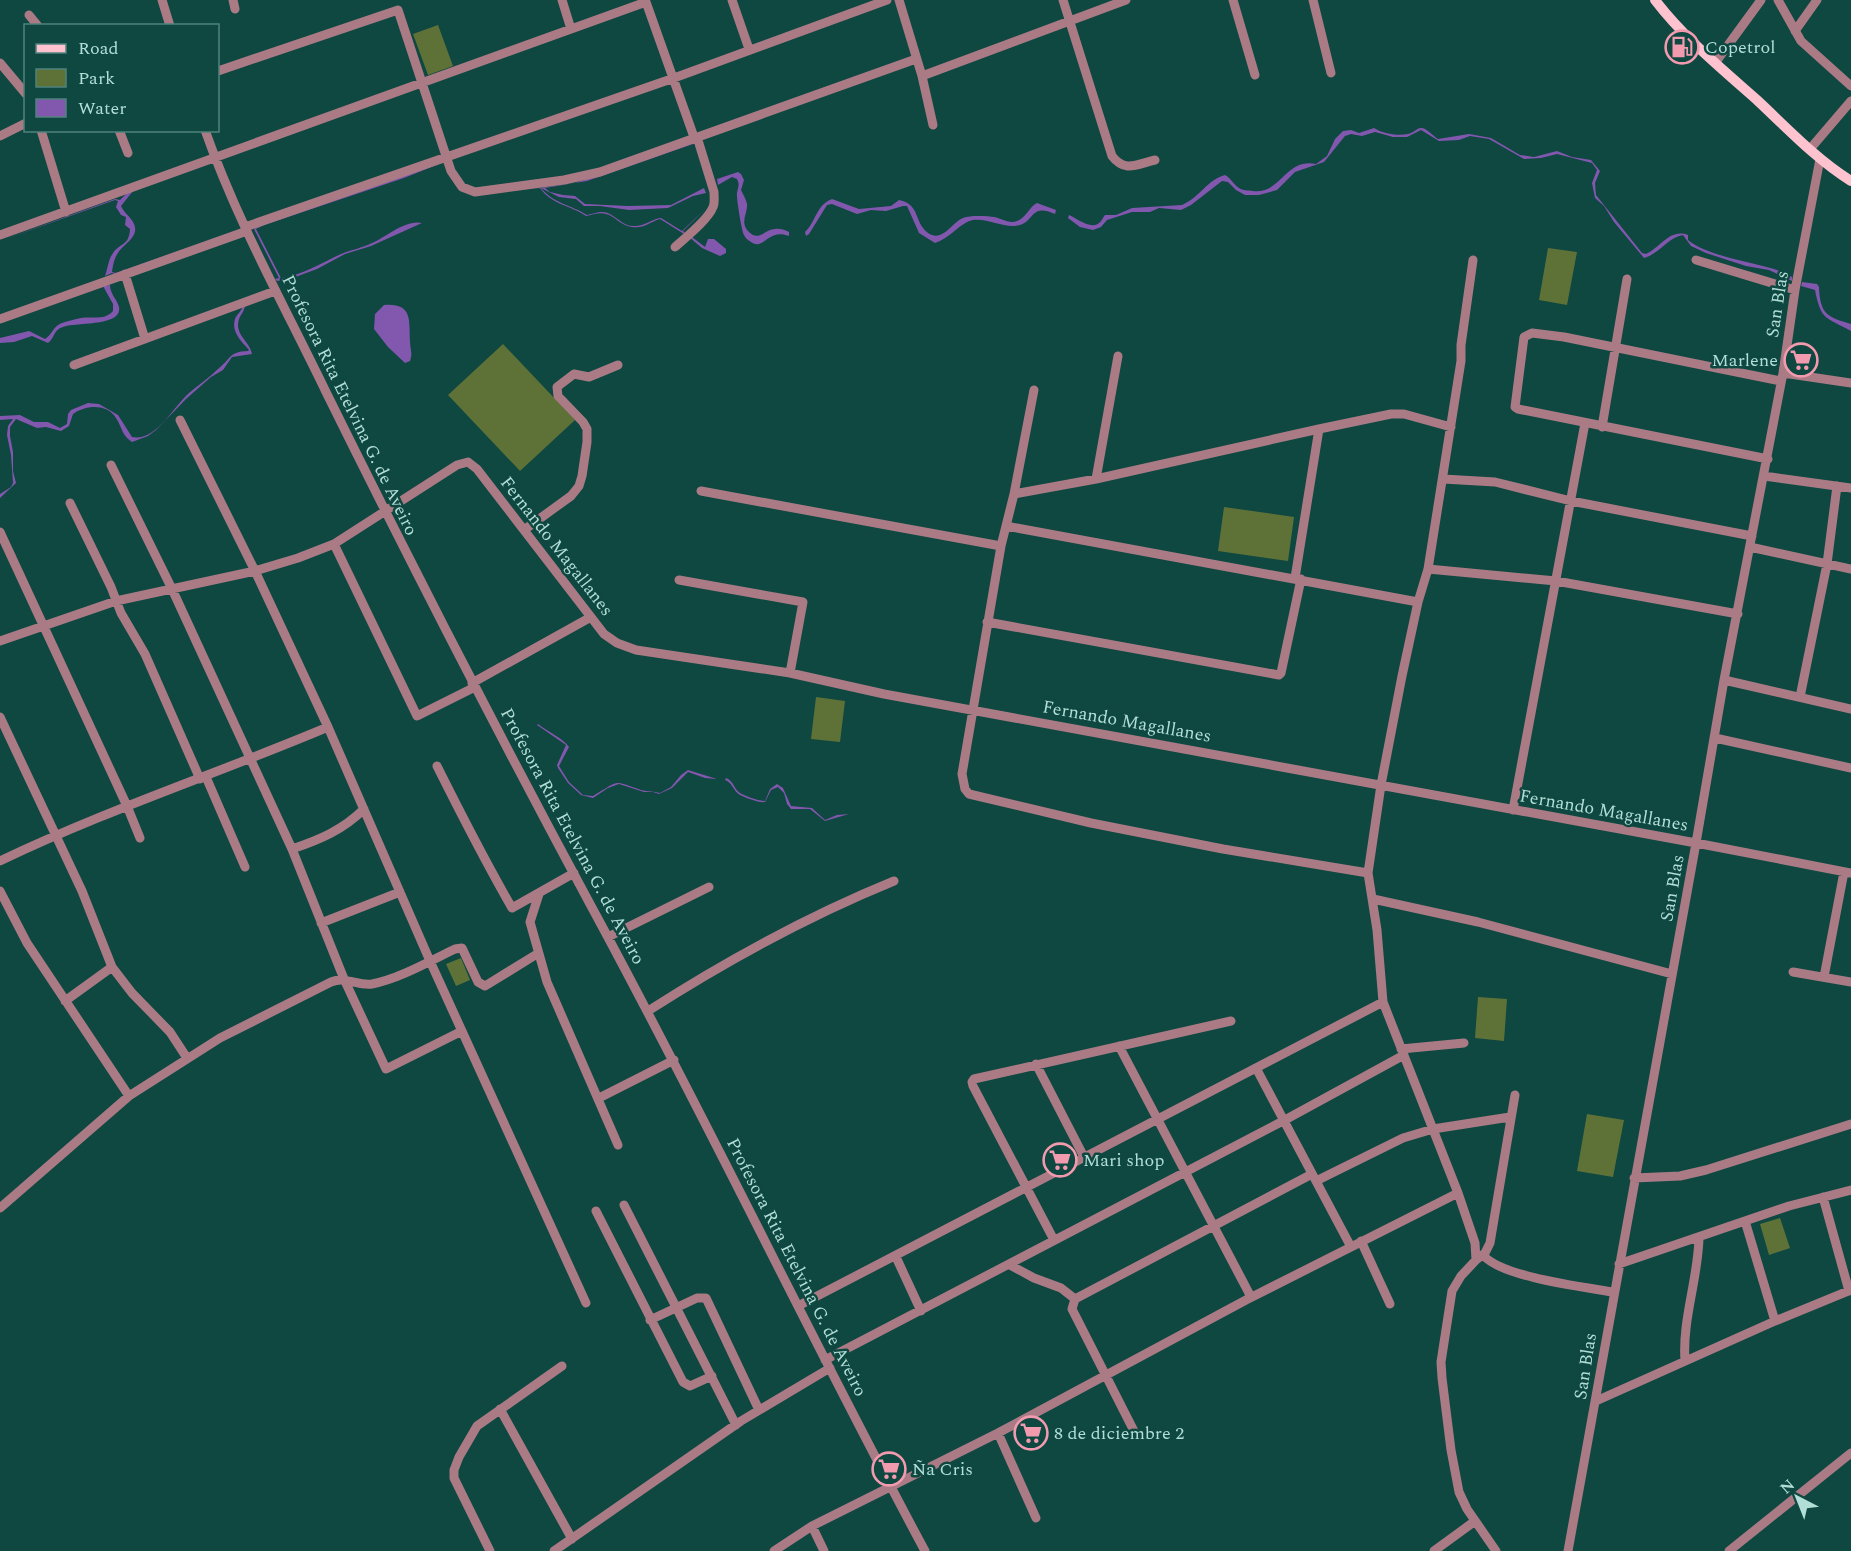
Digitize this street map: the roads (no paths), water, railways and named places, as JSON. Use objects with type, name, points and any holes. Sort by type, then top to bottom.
[{"type":"main road","points":[[1655,0],[1677,26],[1715,63],[1820,159],[1851,181]]},
{"type":"street","points":[[162,0],[169,24]]},
{"type":"street","points":[[562,0],[571,29]]},
{"type":"street","points":[[732,0],[749,49]]},
{"type":"street","points":[[0,319],[887,0]]},
{"type":"street","points":[[899,0],[933,124]]},
{"type":"street","points":[[1063,0],[1112,156],[1118,164],[1124,167],[1155,160]]},
{"type":"street","points":[[921,76],[1126,0]]},
{"type":"street","points":[[1233,0],[1255,75]]},
{"type":"street","points":[[1313,0],[1331,73]]},
{"type":"street","points":[[1715,63],[1761,0]]},
{"type":"street","points":[[1778,0],[1801,41],[1851,86]]},
{"type":"street","points":[[1795,31],[1817,0]]},
{"type":"street","points":[[0,235],[646,2],[714,192],[713,208],[675,247]]},
{"type":"street","points":[[219,71],[398,10],[447,157],[458,182],[468,191],[475,192],[564,180],[600,172],[916,58]]},
{"type":"street","points":[[29,15],[36,24]]},
{"type":"street","points":[[0,63],[24,92]]},
{"type":"street","points":[[1810,149],[1851,101]]},
{"type":"street","points":[[0,136],[24,124]]},
{"type":"street","points":[[41,132],[66,212]]},
{"type":"street","points":[[120,132],[128,153]]},
{"type":"street","name":"Profesora Rita Etelvina G. de Aveiro","points":[[206,132],[215,159],[275,291],[385,512],[473,685],[674,1060],[827,1364],[925,1551]]},
{"type":"street","name":"San Blas","points":[[1568,1551],[1724,680],[1768,459],[1795,290],[1820,159]]},
{"type":"street","points":[[1473,260],[1451,427],[1428,569],[1418,602],[1381,784],[1368,873],[1377,930],[1383,1002],[1458,1193],[1479,1258]]},
{"type":"street","points":[[1696,260],[1795,290]]},
{"type":"street","points":[[125,274],[145,339]]},
{"type":"street","points":[[1602,428],[1627,279]]},
{"type":"street","points":[[74,365],[275,291]]},
{"type":"street","points":[[1768,459],[1602,428],[1515,407],[1524,337],[1533,333],[1782,377],[1851,382]]},
{"type":"street","points":[[1096,479],[1119,356]]},
{"type":"street","points":[[524,530],[571,496],[579,486],[582,476],[587,442],[586,429],[583,422],[558,396],[557,387],[572,374],[589,377],[618,365]]},
{"type":"street","points":[[1034,390],[987,622],[962,774],[965,789],[969,794],[1091,823],[1224,849],[1368,873]]},
{"type":"street","points":[[1014,494],[1096,479],[1392,414],[1404,414],[1451,427]]},
{"type":"street","points":[[180,420],[255,571],[328,727],[430,961],[586,1304]]},
{"type":"street","points":[[1514,810],[1585,423]]},
{"type":"street","points":[[987,622],[1279,675],[1298,578],[1319,429]]},
{"type":"street","name":"Fernando Magallanes","points":[[385,512],[462,462],[468,462],[477,469],[604,634],[617,643],[636,650],[790,673],[884,694],[1381,784],[1847,873]]},
{"type":"street","points":[[111,465],[172,589],[292,849],[344,979],[386,1069],[462,1030]]},
{"type":"street","points":[[1764,476],[1851,488]]},
{"type":"street","points":[[1443,479],[1495,482],[1570,501],[1752,536]]},
{"type":"street","points":[[1800,697],[1827,564],[1837,486]]},
{"type":"street","points":[[701,491],[1001,546]]},
{"type":"street","points":[[70,503],[121,613],[145,654],[245,867]]},
{"type":"street","points":[[0,641],[116,601],[255,571],[298,558],[334,543],[385,512]]},
{"type":"street","points":[[1006,526],[1298,578],[1418,602]]},
{"type":"street","points":[[0,532],[140,838]]},
{"type":"street","points":[[334,543],[417,716],[591,617]]},
{"type":"street","points":[[1750,547],[1851,569]]},
{"type":"street","points":[[1428,569],[1556,580],[1738,614]]},
{"type":"street","points":[[679,580],[803,602],[790,673]]},
{"type":"street","points":[[1724,680],[1851,709]]},
{"type":"street","points":[[0,717],[82,891],[112,967],[139,1001],[170,1032],[187,1058]]},
{"type":"street","points":[[0,861],[56,834],[328,727]]},
{"type":"street","points":[[1715,738],[1851,768]]},
{"type":"street","points":[[437,766],[512,908],[574,873]]},
{"type":"street","points":[[292,849],[333,833],[352,821],[364,809]]},
{"type":"street","points":[[1824,977],[1847,873]]},
{"type":"street","points":[[648,1011],[697,980],[812,918],[894,881]]},
{"type":"street","points":[[608,937],[709,887]]},
{"type":"street","points":[[0,891],[27,943],[129,1096]]},
{"type":"street","points":[[321,923],[400,892]]},
{"type":"street","points":[[539,894],[530,922],[537,954],[618,1145]]},
{"type":"street","points":[[1373,899],[1478,922],[1672,974]]},
{"type":"street","points":[[0,1208],[129,1096],[187,1058],[249,1022],[331,982],[344,979],[359,984],[376,983],[462,948],[478,982],[485,986],[537,954]]},
{"type":"street","points":[[65,1001],[112,967]]},
{"type":"street","points":[[1793,972],[1851,982]]},
{"type":"street","points":[[798,1306],[1383,1002]]},
{"type":"street","points":[[1054,1240],[972,1082],[974,1079],[1231,1021]]},
{"type":"street","points":[[554,1551],[827,1364],[921,1311],[1283,1121],[1402,1052],[1464,1043]]},
{"type":"street","points":[[1119,1046],[1251,1298]]},
{"type":"street","points":[[599,1098],[674,1060]]},
{"type":"street","points":[[1036,1065],[1084,1156]]},
{"type":"street","points":[[1256,1068],[1351,1247]]},
{"type":"street","points":[[1497,1551],[1475,1521],[1460,1492],[1454,1472],[1441,1362],[1452,1291],[1461,1276],[1490,1243],[1515,1095]]},
{"type":"street","points":[[1135,1433],[1072,1309],[1075,1299],[1214,1226],[1314,1177],[1403,1138],[1433,1129],[1510,1117]]},
{"type":"street","points":[[1634,1178],[1680,1176],[1706,1170],[1851,1124]]},
{"type":"street","points":[[1619,1264],[1745,1221],[1851,1190]]},
{"type":"street","points":[[774,1551],[812,1526],[1107,1376],[1251,1298],[1458,1193]]},
{"type":"street","points":[[1596,1401],[1775,1321],[1850,1291],[1823,1197]]},
{"type":"street","points":[[624,1205],[736,1425]]},
{"type":"street","points":[[596,1211],[683,1382],[690,1386],[712,1376]]},
{"type":"street","points":[[1745,1221],[1775,1321]]},
{"type":"street","points":[[1685,1361],[1686,1329],[1699,1255],[1699,1238]]},
{"type":"street","points":[[1361,1241],[1390,1304]]},
{"type":"street","points":[[896,1257],[921,1311]]},
{"type":"street","points":[[1479,1258],[1522,1275],[1613,1292]]},
{"type":"street","points":[[1010,1265],[1034,1278],[1061,1288],[1075,1299]]},
{"type":"street","points":[[650,1320],[697,1298],[706,1298],[759,1410]]},
{"type":"street","points":[[490,1551],[454,1478],[454,1470],[459,1457],[477,1426],[562,1366]]},
{"type":"street","points":[[500,1409],[572,1539]]},
{"type":"street","points":[[998,1432],[1036,1518]]},
{"type":"street","points":[[1730,1551],[1851,1453]]},
{"type":"street","points":[[1434,1551],[1475,1521]]},
{"type":"street","points":[[812,1526],[824,1551]]},
{"type":"water","points":[[1374,128],[1400,135],[1423,128],[1438,139],[1469,134],[1491,138],[1520,155],[1534,157],[1557,151],[1572,157],[1591,160],[1600,171],[1595,183],[1596,195],[1642,253],[1646,254],[1676,234],[1688,235],[1688,240],[1708,251],[1775,269],[1792,277],[1792,281],[1769,270],[1746,266],[1706,253],[1691,246],[1683,235],[1644,258],[1614,222],[1604,206],[1595,198],[1592,183],[1597,170],[1592,163],[1557,154],[1524,159],[1489,139],[1470,136],[1459,140],[1439,141],[1421,130],[1407,137],[1393,137],[1375,132],[1362,136],[1351,134],[1345,136],[1324,162],[1295,172],[1277,190],[1259,195],[1245,195],[1228,182],[1222,181],[1181,210],[1159,208],[1150,212],[1132,212],[1107,220],[1101,227],[1093,230],[1080,227],[1068,218],[1069,215],[1079,221],[1096,225],[1105,215],[1116,215],[1132,208],[1182,205],[1194,198],[1214,180],[1225,175],[1241,189],[1263,190],[1271,187],[1297,166],[1316,164],[1327,156],[1335,139],[1343,131],[1351,130],[1359,133]]},
{"type":"water","points":[[693,143],[696,143],[587,181],[575,183]]},
{"type":"water","points":[[444,162],[256,229],[281,278],[368,245],[403,226],[416,222],[422,223],[371,246],[345,254],[317,269],[290,279],[277,281],[275,279],[279,278],[254,229],[263,224]]},
{"type":"water","points":[[738,172],[744,180],[741,190],[747,204],[744,221],[749,232],[756,236],[779,229],[789,232],[789,236],[776,235],[760,244],[751,242],[745,237],[738,207],[739,184],[737,179],[732,177],[718,185],[717,179]]},
{"type":"water","points":[[575,183],[545,188],[550,192],[575,196],[585,204],[671,205],[704,188],[706,193],[693,196],[668,208],[629,210],[584,206],[576,199],[559,197],[541,188],[557,200],[587,215],[606,213],[633,226],[661,218],[682,231],[707,207],[683,231],[684,234],[660,219],[643,226],[636,227],[628,226],[606,214],[586,216],[550,198],[540,188]]},
{"type":"water","points":[[133,191],[121,206],[134,224],[135,233],[117,255],[112,272],[116,273],[237,230],[115,274],[105,276],[111,256],[126,241],[130,229],[125,225],[126,217],[121,215],[116,207],[118,201],[115,200],[0,241],[115,199],[120,200]]},
{"type":"water","points":[[832,199],[859,209],[891,206],[899,200],[906,202],[914,209],[923,228],[933,235],[943,234],[966,217],[995,217],[1014,222],[1020,220],[1037,203],[1056,210],[1055,214],[1046,211],[1036,212],[1026,222],[1014,226],[972,220],[935,243],[919,233],[907,206],[857,214],[832,204],[827,205],[806,236],[805,232],[819,209]]},
{"type":"water","points":[[715,213],[692,237],[705,247],[708,239],[714,239],[726,249],[726,253],[720,256],[702,248],[689,237]]},
{"type":"water","points":[[1802,282],[1817,284],[1824,309],[1831,317],[1851,324],[1851,331],[1822,313],[1815,290],[1801,286]]},
{"type":"water","points":[[110,285],[119,307],[118,313],[113,318],[97,323],[63,327],[57,330],[48,343],[32,336],[14,342],[0,343],[0,338],[29,331],[45,339],[62,323],[110,314],[113,311],[113,304],[103,286]]},
{"type":"water","points":[[384,305],[400,307],[408,314],[410,361],[405,363],[374,329],[375,314]]},
{"type":"water","points":[[245,306],[238,325],[240,334],[252,354],[232,357],[223,370],[211,377],[166,420],[189,393],[231,356],[249,350],[234,328],[235,319]]},
{"type":"water","points":[[88,403],[99,404],[118,415],[132,437],[141,437],[162,423],[156,430],[148,436],[132,442],[124,434],[112,413],[102,408],[90,407],[78,411],[73,414],[69,426],[61,431],[46,427],[37,428],[16,419],[10,427],[10,436],[16,483],[0,498],[0,494],[13,483],[7,435],[8,426],[13,419],[0,420],[0,416],[20,415],[34,422],[48,422],[60,428],[67,424],[71,410]]},
{"type":"water","points":[[537,725],[569,747],[559,766],[569,782],[583,795],[593,796],[616,783],[652,792],[644,792],[619,784],[593,798],[581,795],[568,783],[557,765],[566,745]]},
{"type":"water","points":[[688,770],[717,779],[705,778],[688,772],[672,788],[659,794],[654,792],[660,793],[671,787]]},
{"type":"water","points":[[726,778],[740,793],[762,801],[765,801],[770,789],[777,784],[783,788],[791,806],[812,808],[825,820],[837,815],[849,814],[825,821],[810,809],[791,809],[784,793],[778,787],[771,790],[765,802],[752,800],[738,793],[725,780]]},
{"type":"place","name":"Copetrol","points":[[1682,47]]},
{"type":"place","name":"Marlene","points":[[1801,360]]},
{"type":"place","name":"Mari shop","points":[[1060,1160]]},
{"type":"place","name":"8 de diciembre 2","points":[[1031,1433]]},
{"type":"place","name":"Ña Cris","points":[[889,1469]]}]
